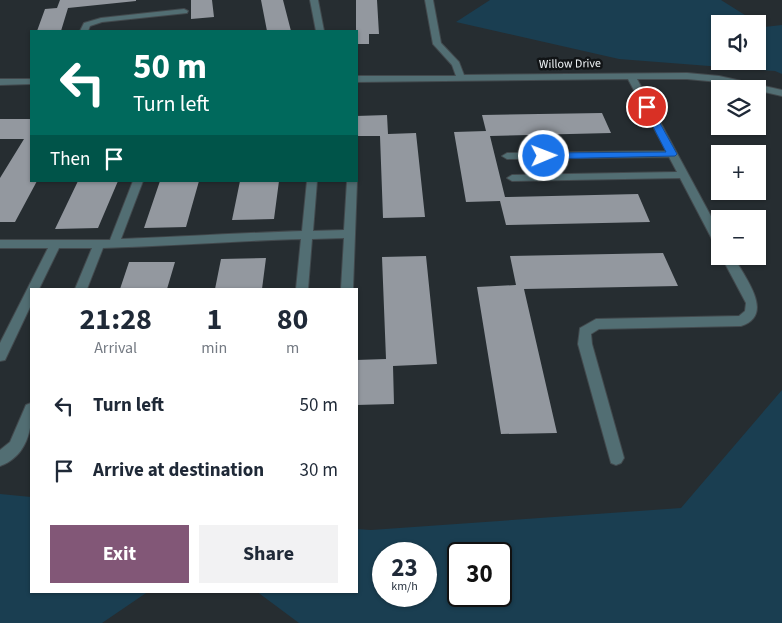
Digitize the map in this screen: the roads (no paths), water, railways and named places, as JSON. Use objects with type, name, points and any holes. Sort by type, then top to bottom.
[{"type":"street","points":[[314,0],[320,30]]},
{"type":"street","points":[[429,0],[437,44],[456,64],[461,78]]},
{"type":"street","points":[[84,30],[87,25],[101,20],[184,11]]},
{"type":"street","points":[[630,76],[711,227]]},
{"type":"street","name":"Willow Drive","points":[[358,79],[701,77],[753,85],[782,93]]},
{"type":"street","points":[[0,82],[30,82]]},
{"type":"street","points":[[507,156],[672,154]]},
{"type":"street","points":[[512,178],[684,175]]},
{"type":"street","points":[[114,243],[138,182]]},
{"type":"street","points":[[302,288],[312,182]]},
{"type":"street","points":[[348,288],[352,182]]},
{"type":"street","points":[[0,244],[99,244],[193,241],[222,237],[350,234]]},
{"type":"street","points":[[80,288],[99,244]]},
{"type":"street","points":[[34,288],[55,245]]},
{"type":"street","points":[[616,458],[585,344],[585,332],[596,324],[741,321],[749,316],[752,311],[752,303],[732,265]]},
{"type":"street","points":[[0,356],[30,295]]},
{"type":"street","points":[[0,459],[16,447],[30,412]]}]
